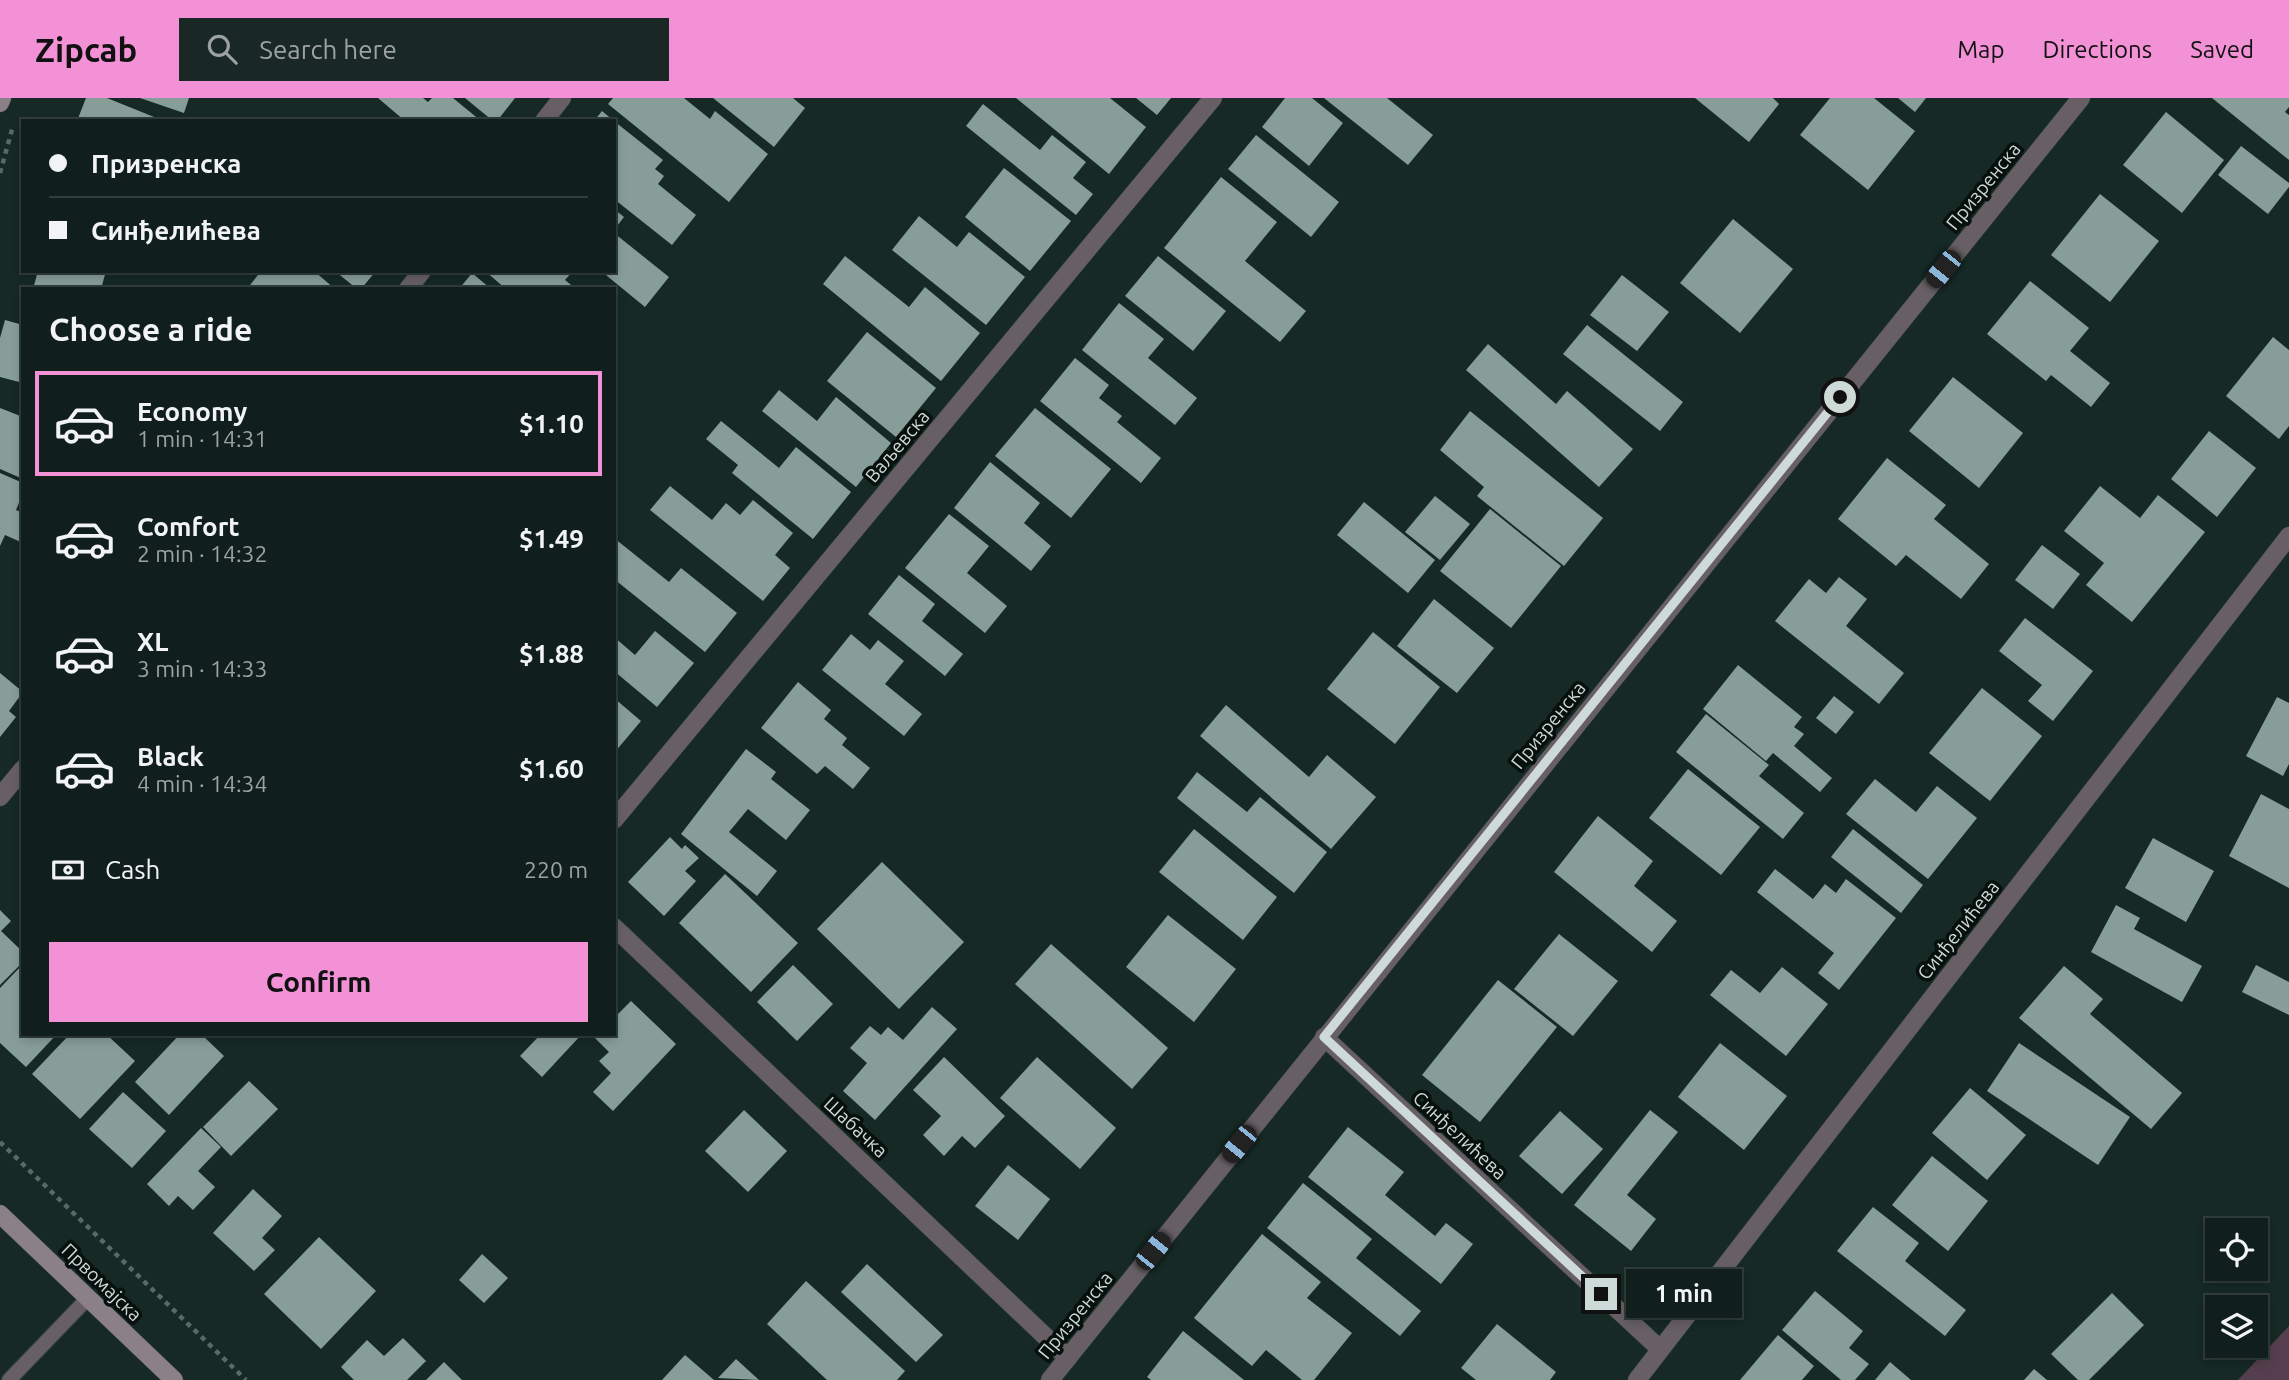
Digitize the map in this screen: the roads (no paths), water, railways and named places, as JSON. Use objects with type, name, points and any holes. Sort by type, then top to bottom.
[{"type":"street","points":[[0,103],[2,98]]},
{"type":"street","points":[[546,119],[562,98]]},
{"type":"street","name":"Ваљевска","points":[[616,818],[1213,98]]},
{"type":"street","name":"Призренска","points":[[1050,1380],[2081,98]]},
{"type":"street","points":[[410,287],[420,273]]},
{"type":"street","name":"Синђелићева","points":[[1637,1380],[2289,536]]},
{"type":"street","points":[[0,797],[21,771]]},
{"type":"street","name":"Шабачка","points":[[616,929],[1068,1358]]},
{"type":"street","name":"Синђелићева","points":[[1324,1037],[1660,1349]]},
{"type":"street","name":"Првомајска","points":[[0,1214],[174,1380]]},
{"type":"lane","points":[[9,1380],[88,1298]]}]
